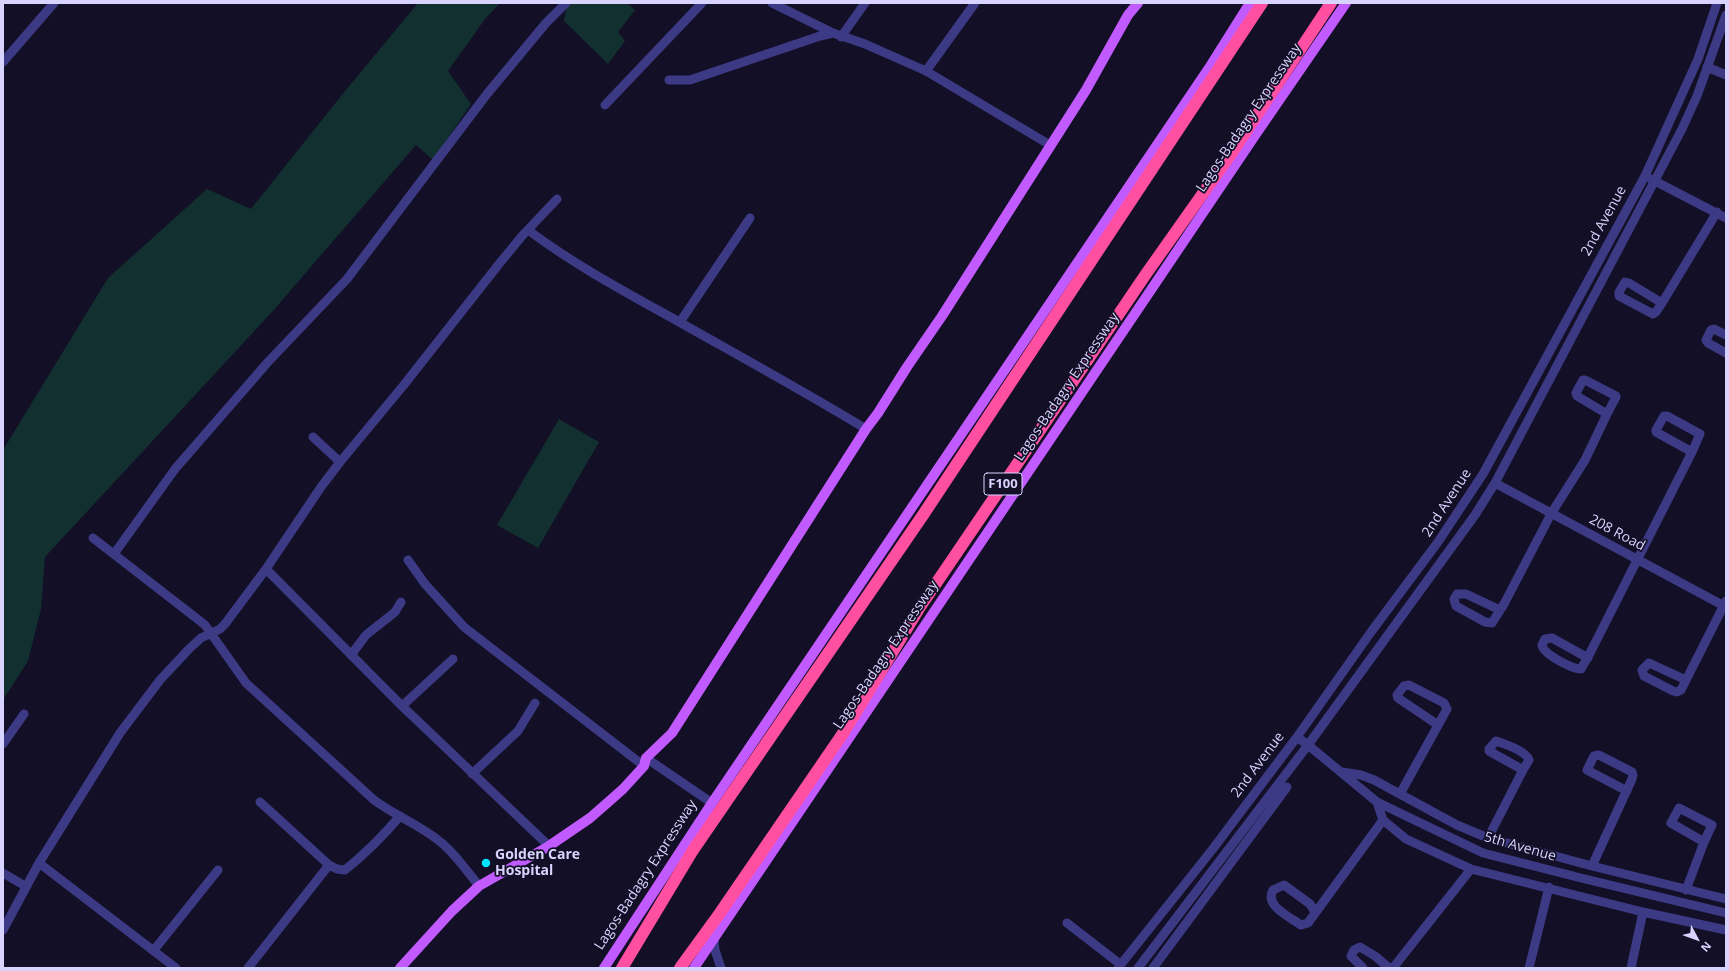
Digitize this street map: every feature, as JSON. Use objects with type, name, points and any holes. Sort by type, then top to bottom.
[{"type":"highway","name":"Lagos-Badagry Expressway","points":[[622,968],[693,850],[923,515],[1262,3]]},
{"type":"highway","name":"Lagos-Badagry Expressway","points":[[680,968],[720,913],[844,732],[920,607],[1146,274],[1233,151],[1331,3]]},
{"type":"main road","points":[[1128,15],[1131,3]]},
{"type":"main road","points":[[400,968],[452,911],[479,886],[549,846],[590,818],[624,789],[645,762],[672,733],[866,429],[942,316],[1086,90],[1128,15],[1138,3]]},
{"type":"main road","name":"Lagos-Badagry Expressway","points":[[604,968],[712,803],[1074,265],[1211,65],[1250,3]]},
{"type":"main road","name":"Lagos-Badagry Expressway","points":[[694,968],[1238,160],[1346,3]]},
{"type":"street","points":[[3,62],[54,3]]},
{"type":"street","points":[[114,554],[175,469],[268,362],[347,279],[487,94],[546,23],[566,3]]},
{"type":"street","points":[[604,105],[702,3]]},
{"type":"street","points":[[772,3],[837,35],[865,44],[926,71],[1050,145]]},
{"type":"street","points":[[670,80],[690,80],[820,36],[837,35],[865,3]]},
{"type":"street","points":[[926,71],[975,3]]},
{"type":"street","name":"2nd Avenue","points":[[1119,966],[1212,850],[1297,737],[1371,632],[1438,542],[1483,474],[1645,176],[1698,59],[1717,3]]},
{"type":"street","name":"2nd Avenue","points":[[1138,968],[1308,745],[1449,552],[1495,483],[1656,181],[1682,129],[1708,67],[1726,15]]},
{"type":"street","points":[[1708,67],[1726,75]]},
{"type":"street","points":[[1645,176],[1726,218]]},
{"type":"street","points":[[3,930],[25,886],[120,733],[160,680],[201,638],[220,629],[225,624],[266,569],[321,487],[340,462],[403,386],[499,264],[557,199]]},
{"type":"street","points":[[1662,302],[1717,212]]},
{"type":"street","points":[[680,322],[750,218]]},
{"type":"street","points":[[528,230],[545,243],[605,280],[818,400],[866,429]]},
{"type":"street","points":[[1726,335],[1714,329],[1711,330],[1706,340],[1708,343],[1726,353]]},
{"type":"street","points":[[1500,610],[1466,594],[1457,594],[1454,599],[1456,606],[1488,623],[1492,623],[1500,610],[1551,514],[1586,460],[1607,414]]},
{"type":"street","points":[[1588,658],[1552,638],[1545,639],[1542,646],[1544,652],[1574,668],[1581,669],[1588,658],[1692,452],[1700,434],[1667,416],[1662,418],[1656,432],[1692,452]]},
{"type":"street","points":[[313,437],[340,462]]},
{"type":"street","name":"208 Road","points":[[1495,483],[1725,605]]},
{"type":"street","points":[[93,538],[200,621],[246,683],[363,790],[387,810],[400,816],[438,840],[457,858],[479,886]]},
{"type":"street","points":[[408,560],[426,584],[464,628],[645,762],[712,803]]},
{"type":"street","points":[[266,569],[402,706],[549,846]]},
{"type":"street","points":[[351,655],[366,635],[395,612],[401,602]]},
{"type":"street","points":[[1686,680],[1725,605]]},
{"type":"street","points":[[402,706],[453,658]]},
{"type":"street","points":[[1400,794],[1438,726],[1447,709],[1444,703],[1409,685],[1404,686],[1397,695],[1398,698],[1438,726]]},
{"type":"street","points":[[472,774],[518,731],[535,704]]},
{"type":"street","points":[[3,744],[24,714]]},
{"type":"street","name":"5th Avenue","points":[[1297,737],[1377,802],[1484,853],[1726,913]]},
{"type":"street","points":[[1592,866],[1627,791],[1633,775],[1632,772],[1599,755],[1594,756],[1588,770],[1627,791]]},
{"type":"street","points":[[1488,838],[1523,770]]},
{"type":"street","points":[[1340,772],[1362,775],[1374,780],[1457,825],[1488,838],[1592,866],[1726,899]]},
{"type":"street","points":[[1154,968],[1287,787]]},
{"type":"street","points":[[260,802],[329,865],[345,870],[372,848],[400,816]]},
{"type":"street","points":[[1377,802],[1383,820],[1406,839],[1471,869],[1548,887],[1643,912],[1726,930]]},
{"type":"street","points":[[1315,912],[1310,904],[1284,885],[1273,890],[1271,894],[1272,903],[1275,907],[1301,925],[1308,923],[1383,820]]},
{"type":"street","points":[[1686,890],[1704,842]]},
{"type":"street","points":[[39,863],[176,968]]},
{"type":"street","points":[[248,968],[329,865]]},
{"type":"street","points":[[1393,968],[1471,869]]},
{"type":"street","points":[[154,950],[218,870]]},
{"type":"street","points":[[3,873],[25,886]]},
{"type":"street","points":[[1529,968],[1548,887]]},
{"type":"street","points":[[1631,968],[1643,912]]},
{"type":"street","points":[[1067,923],[1119,966]]},
{"type":"street","points":[[714,938],[715,950],[721,968]]},
{"type":"street","points":[[1363,968],[1351,956],[1354,950],[1360,947],[1375,956],[1389,968]]},
{"type":"green space","points":[[418,3],[500,3],[485,19],[448,71],[471,104],[433,160],[416,145],[272,312],[45,557],[41,609],[28,661],[3,700],[3,450],[108,278],[207,189],[251,209],[341,96]]},
{"type":"green space","points":[[567,3],[627,3],[635,10],[618,32],[625,41],[608,64],[564,21]]},
{"type":"green space","points":[[559,419],[599,442],[538,548],[497,525]]},
{"type":"place","name":"Golden Care Hospital","points":[[486,863]]}]
